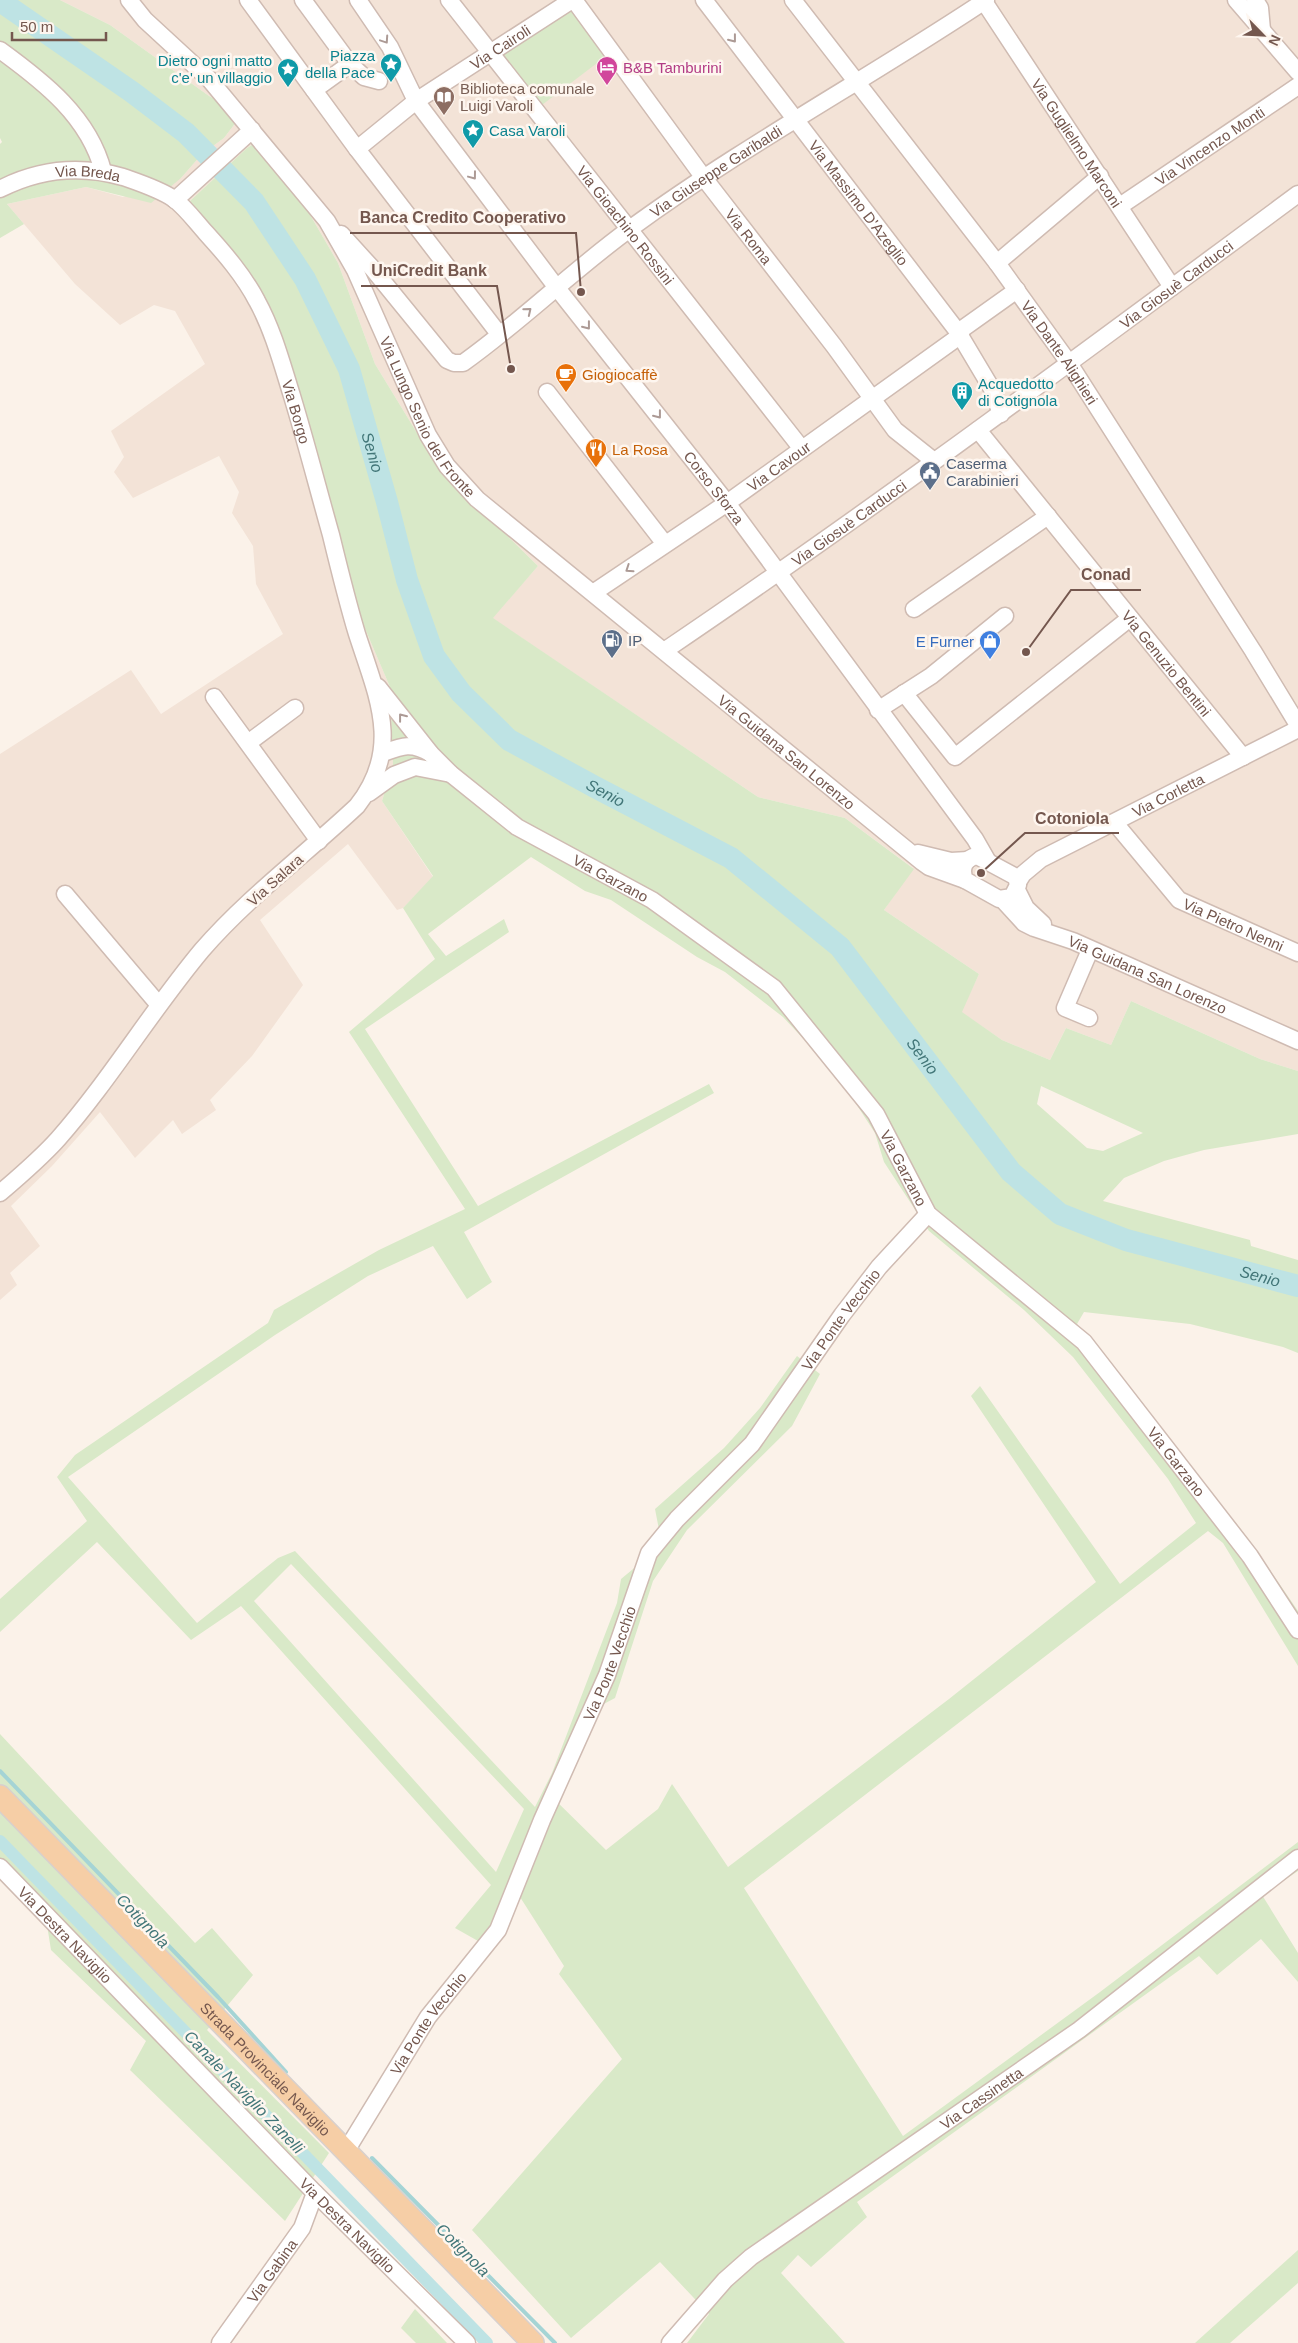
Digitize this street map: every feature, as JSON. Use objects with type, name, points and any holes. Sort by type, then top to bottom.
[{"type":"main road","name":"Strada Provinciale Naviglio","points":[[0,1796],[533,2343]]},
{"type":"street","name":"Via Lungo Senio del Fronte","points":[[128,0],[145,20],[209,79],[246,134],[326,221],[355,270],[428,435],[447,466],[477,499],[664,651]]},
{"type":"street","points":[[248,0],[357,149],[500,334]]},
{"type":"street","points":[[303,0],[350,64],[364,77],[379,82]]},
{"type":"street","name":"Corso Sforza","points":[[358,0],[390,47],[416,101],[557,288],[727,503],[975,839],[987,860]]},
{"type":"street","name":"Via Gioachino Rossini","points":[[449,0],[802,449]]},
{"type":"street","name":"Via Cairoli","points":[[357,149],[416,101],[573,0]]},
{"type":"street","name":"Via Roma","points":[[573,0],[704,178],[895,430],[934,461]]},
{"type":"street","name":"Via Massimo D'Azeglio","points":[[704,0],[960,334],[992,389],[1001,414]]},
{"type":"street","name":"Via Dante Alighieri","points":[[793,0],[997,263],[1069,363],[1253,651],[1298,725]]},
{"type":"street","points":[[1236,0],[1298,72]]},
{"type":"street","points":[[1256,0],[1260,8],[1262,30]]},
{"type":"street","name":"Via Giuseppe Garibaldi","points":[[326,221],[349,242],[372,268],[447,360],[454,364],[463,363],[630,229],[795,119],[858,82],[984,1]]},
{"type":"street","name":"Via Guglielmo Marconi","points":[[984,1],[1172,287]]},
{"type":"street","points":[[0,50],[57,97],[83,126],[94,143],[103,171]]},
{"type":"street","points":[[314,90],[350,64]]},
{"type":"street","name":"Via Vincenzo Monti","points":[[1120,206],[1298,86]]},
{"type":"street","points":[[175,200],[246,134]]},
{"type":"street","name":"Via Breda","points":[[0,188],[15,181],[50,171],[103,171],[142,183],[175,200]]},
{"type":"street","points":[[997,263],[1100,176]]},
{"type":"street","name":"Via Giosuè Carducci","points":[[664,651],[779,573],[1001,414],[1298,194]]},
{"type":"street","name":"Via Borgo","points":[[175,200],[235,267],[257,300],[271,334],[298,418],[355,625],[374,681],[383,728],[382,753]]},
{"type":"street","name":"Via Cavour","points":[[593,593],[727,503],[873,399],[1017,290]]},
{"type":"street","points":[[547,392],[665,544]]},
{"type":"street","name":"Via Genuzio Bentini","points":[[978,430],[1242,757]]},
{"type":"street","points":[[914,609],[1048,516]]},
{"type":"street","points":[[878,710],[931,676],[1005,616]]},
{"type":"street","points":[[904,693],[955,757],[1130,618]]},
{"type":"street","name":"Via Guidana San Lorenzo","points":[[664,651],[929,867],[965,880],[1003,900],[1024,923],[1056,937],[1073,941],[1298,1041]]},
{"type":"street","points":[[374,681],[427,761]]},
{"type":"street","points":[[214,697],[319,841]]},
{"type":"street","points":[[248,743],[295,708]]},
{"type":"street","name":"Via Corletta","points":[[1003,900],[1012,897],[1023,874],[1041,859],[1298,729]]},
{"type":"street","points":[[382,753],[414,745],[427,761]]},
{"type":"street","name":"Via Salara","points":[[0,1193],[34,1164],[78,1115],[159,1004],[204,948],[255,897],[319,841],[365,796],[378,770],[382,753]]},
{"type":"street","points":[[365,796],[394,775],[427,761]]},
{"type":"street","name":"Via Garzano","points":[[427,761],[451,774],[517,827],[652,900],[774,988],[876,1114],[928,1214],[1084,1342],[1250,1556],[1298,1630]]},
{"type":"street","points":[[958,817],[968,859],[962,871],[965,880]]},
{"type":"street","name":"Via Pietro Nenni","points":[[1115,823],[1179,900],[1298,954]]},
{"type":"street","name":"Via Guidana San Lorenzo","points":[[910,851],[944,860],[968,859],[978,856],[987,860]]},
{"type":"street","points":[[1002,868],[1041,859]]},
{"type":"street","points":[[987,860],[1012,873],[1030,914],[1038,921],[1073,941]]},
{"type":"street","points":[[65,894],[159,1004]]},
{"type":"street","points":[[1089,1018],[1065,1008],[1090,950]]},
{"type":"street","name":"Via Ponte Vecchio","points":[[346,2151],[428,2017],[498,1930],[542,1820],[607,1674],[649,1552],[677,1519],[752,1444],[842,1315],[879,1267],[928,1214]]},
{"type":"street","name":"Via Cassinetta","points":[[670,2343],[725,2280],[751,2257],[1079,2030],[1298,1858]]},
{"type":"street","name":"Via Destra Naviglio","points":[[0,1867],[315,2193],[467,2343]]},
{"type":"street","name":"Via Gabina","points":[[220,2343],[302,2228],[315,2193]]},
{"type":"shaded area","points":[[60,0],[1298,0],[1298,1071],[1260,1059],[1131,1001],[1111,1045],[1066,1028],[1050,1060],[1002,1040],[961,1012],[979,974],[884,910],[913,868],[845,818],[758,797],[492,618],[538,566],[439,469],[375,364],[338,263],[265,137],[247,148],[190,201],[249,275],[360,617],[390,687],[393,764],[382,801],[433,877],[403,908],[397,910],[348,844],[260,920],[303,985],[252,1056],[210,1100],[216,1110],[182,1134],[173,1120],[135,1158],[100,1112],[52,1166],[11,1206],[40,1246],[10,1273],[17,1285],[0,1300],[0,754],[131,670],[161,714],[283,634],[256,584],[253,546],[232,513],[239,492],[219,456],[133,498],[114,472],[124,457],[111,431],[205,364],[175,311],[154,305],[120,325],[75,284],[7,204],[86,187],[123,197],[181,178],[202,154],[224,138],[243,113],[209,96],[110,25]]},
{"type":"green space","points":[[0,0],[60,0],[110,25],[209,96],[243,113],[224,138],[202,154],[181,178],[151,203],[86,187],[7,204],[24,224],[0,238],[0,144],[2,142],[0,138]]},
{"type":"green space","points":[[571,8],[605,57],[538,108],[497,55]]},
{"type":"green space","points":[[265,137],[338,263],[375,364],[439,469],[538,566],[493,618],[758,797],[845,818],[914,869],[884,910],[979,974],[962,1012],[1002,1040],[1050,1060],[1066,1028],[1111,1045],[1131,1001],[1260,1059],[1298,1071],[1298,1134],[1204,1150],[1164,1161],[1124,1178],[1103,1201],[1250,1240],[1251,1246],[1298,1260],[1298,1353],[1283,1347],[1190,1324],[1084,1312],[1077,1324],[1250,1541],[1298,1611],[1298,1666],[1223,1543],[1208,1531],[744,1888],[903,2136],[1100,1992],[1298,1842],[1298,1871],[1262,1895],[1298,1953],[1298,1982],[1261,1939],[1217,1975],[1199,1956],[857,2202],[867,2217],[811,2267],[798,2255],[781,2273],[845,2343],[687,2343],[709,2314],[660,2262],[571,2338],[472,2230],[622,2059],[559,1974],[564,1966],[520,1897],[478,1941],[455,1928],[491,1885],[241,1606],[191,1640],[97,1542],[0,1632],[0,1599],[87,1521],[57,1477],[75,1455],[268,1323],[274,1310],[379,1250],[465,1209],[349,1032],[435,959],[403,908],[433,876],[382,801],[393,764],[390,687],[360,617],[282,341],[190,201],[247,148]],"holes":[[[531,857],[585,891],[611,900],[697,957],[725,972],[783,1017],[838,1076],[875,1133],[884,1162],[929,1231],[1024,1310],[1073,1357],[1168,1479],[1196,1523],[1120,1584],[980,1386],[971,1396],[1096,1582],[949,1699],[728,1867],[672,1784],[658,1809],[606,1850],[548,1793],[583,1715],[615,1698],[653,1581],[687,1530],[792,1426],[820,1374],[797,1356],[760,1408],[724,1448],[655,1509],[662,1545],[621,1579],[617,1603],[552,1773],[535,1807],[295,1551],[278,1558],[197,1623],[68,1477],[275,1335],[368,1276],[433,1246],[467,1299],[492,1282],[464,1232],[714,1093],[709,1084],[478,1206],[365,1029],[509,932],[504,919],[446,956],[428,934]],[[1041,1086],[1143,1133],[1103,1151],[1087,1148],[1037,1104]],[[291,1564],[524,1809],[496,1872],[254,1601]]]},
{"type":"green space","points":[[0,1734],[195,1943],[212,1928],[253,1975],[207,2030],[329,2153],[285,2221],[130,2070],[146,2041],[51,1950],[47,1925],[0,1878]]},
{"type":"green space","points":[[1298,2250],[1298,2283],[1230,2343],[1195,2343]]},
{"type":"green space","points":[[415,2309],[447,2343],[416,2343],[401,2328]]},
{"type":"waterway","name":"Senio","points":[[0,1],[132,92],[186,133],[254,202],[305,279],[349,369],[407,580],[434,656],[461,693],[509,740],[731,858],[840,947],[1011,1172],[1060,1214],[1126,1240],[1298,1286]]},
{"type":"waterway","name":"Cotignola","points":[[0,1771],[218,1997],[286,2072]]},
{"type":"waterway","name":"Canale Naviglio Zanelli","points":[[0,1841],[487,2343]]},
{"type":"waterway","name":"Cotignola","points":[[372,2158],[555,2343]]},
{"type":"place","name":"Piazza della Pace","points":[[391,83]]},
{"type":"place","name":"B&B Tamburini","points":[[607,86]]},
{"type":"place","name":"Dietro ogni matto c'e' un villaggio","points":[[288,88]]},
{"type":"place","name":"Biblioteca comunale Luigi Varoli","points":[[444,116]]},
{"type":"place","name":"Casa Varoli","points":[[473,149]]},
{"type":"place","name":"Banca Credito Cooperativo","points":[[581,292]]},
{"type":"place","name":"UniCredit Bank","points":[[511,369]]},
{"type":"place","name":"Giogiocaffè","points":[[566,393]]},
{"type":"place","name":"Acquedotto di Cotignola","points":[[962,411]]},
{"type":"place","name":"La Rosa","points":[[596,468]]},
{"type":"place","name":"Caserma Carabinieri","points":[[930,491]]},
{"type":"place","name":"Conad","points":[[1026,652]]},
{"type":"place","name":"IP","points":[[612,659]]},
{"type":"place","name":"E Furner","points":[[990,660]]},
{"type":"place","name":"Cotoniola","points":[[981,873]]}]
